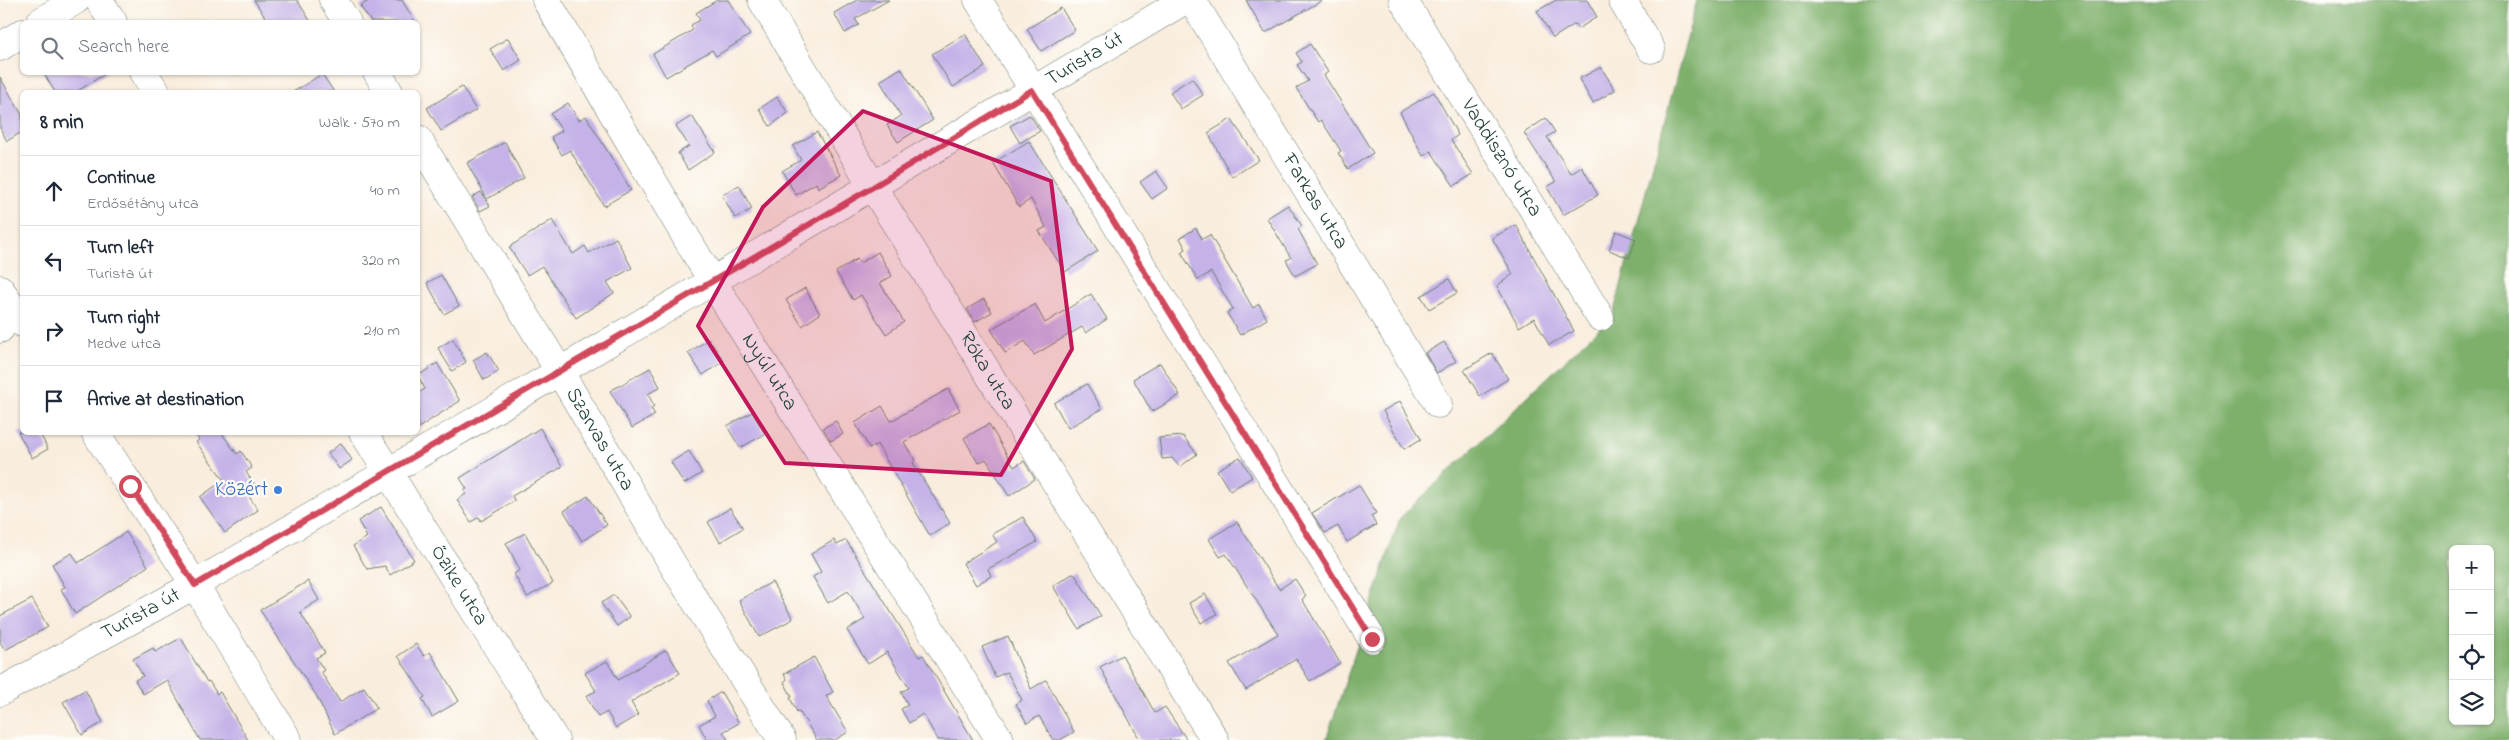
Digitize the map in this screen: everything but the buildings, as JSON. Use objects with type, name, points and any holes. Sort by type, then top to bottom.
[{"type":"street","points":[[43,20],[76,0]]},
{"type":"street","points":[[99,0],[112,20]]},
{"type":"street","points":[[333,0],[346,20]]},
{"type":"street","name":"Nyúl utca","points":[[546,0],[712,281],[1000,740]]},
{"type":"street","name":"Róka utca","points":[[762,0],[873,187],[1215,740]]},
{"type":"street","points":[[978,0],[1372,639]]},
{"type":"street","name":"Turista út","points":[[0,692],[195,585],[560,372],[1185,0]]},
{"type":"street","name":"Farkas utca","points":[[1192,0],[1438,404]]},
{"type":"street","name":"Vaddisznó utca","points":[[1403,0],[1600,317]]},
{"type":"street","points":[[1622,0],[1651,49]]},
{"type":"street","points":[[0,47],[20,34]]},
{"type":"street","points":[[146,75],[155,90]]},
{"type":"street","points":[[379,75],[388,90]]},
{"type":"street","name":"Szarvas utca","points":[[420,142],[560,372],[673,566],[782,740]]},
{"type":"street","points":[[3,292],[20,320]]},
{"type":"street","points":[[0,329],[3,292]]},
{"type":"street","points":[[97,435],[195,585],[288,740]]},
{"type":"street","name":"Őzike utca","points":[[365,435],[555,740]]},
{"type":"highlighted area","points":[[863,111],[1051,181],[1072,349],[1001,475],[785,463],[698,326],[763,207]]},
{"type":"green space","points":[[1697,0],[2509,0],[2509,740],[1326,740],[1400,518],[1613,315]]},
{"type":"place","name":"Közért","points":[[278,490]]},
{"type":"route","points":[[130,486],[195,585],[873,187],[1032,90],[1372,639]]}]
